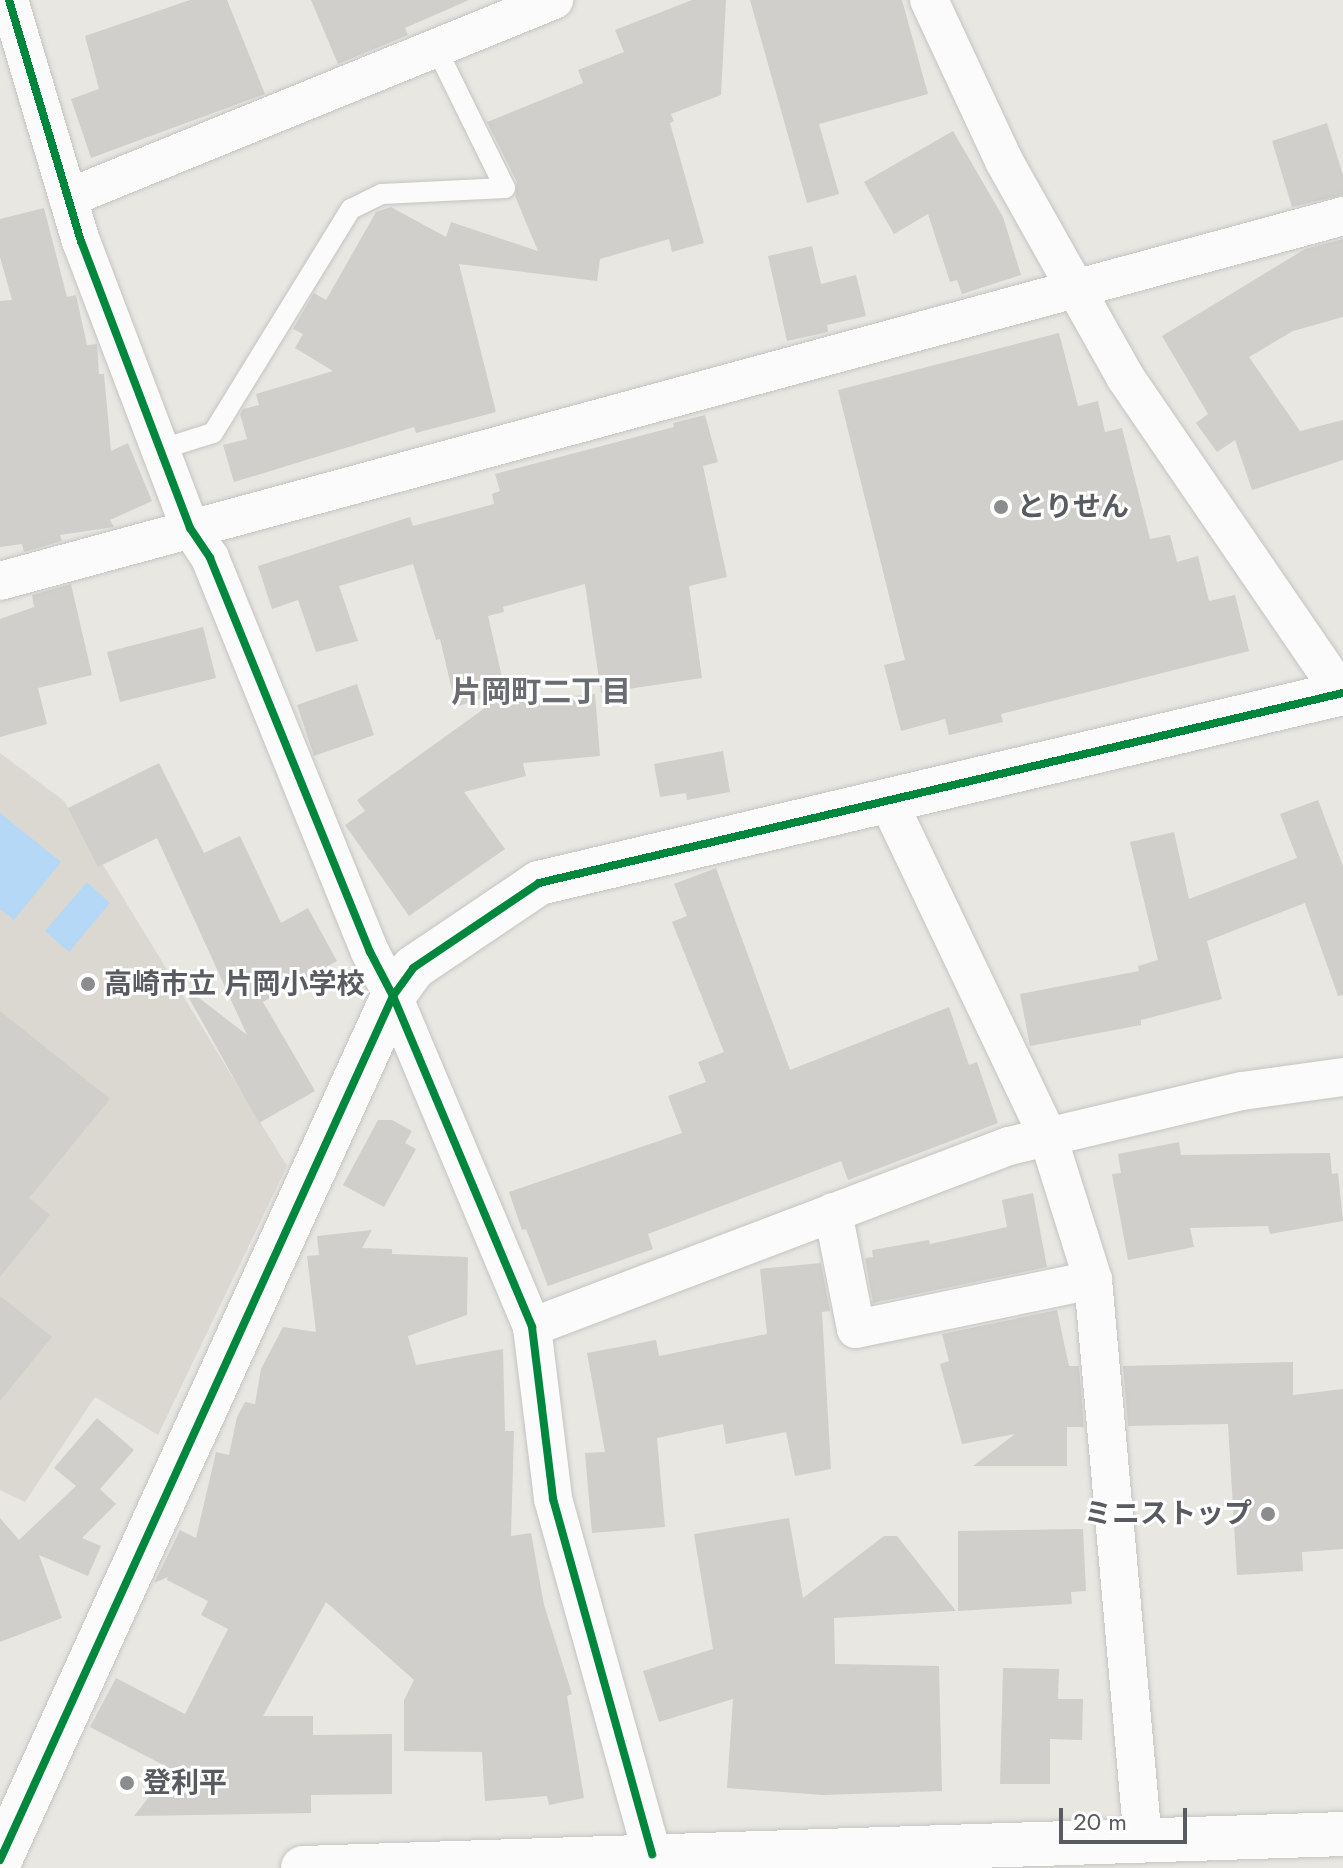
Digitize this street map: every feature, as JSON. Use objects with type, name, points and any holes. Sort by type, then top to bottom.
[{"type":"street","points":[[9,0],[81,241],[190,528],[210,558],[370,952],[393,996],[532,1327],[553,1499],[652,1854]]},
{"type":"street","points":[[68,198],[436,48],[505,9],[554,0]]},
{"type":"street","points":[[0,1860],[393,996],[413,968],[539,883],[1343,694],[1125,377],[1004,161],[929,0]]},
{"type":"street","points":[[0,581],[1343,216]]},
{"type":"street","points":[[887,799],[1048,1137],[1093,1280],[1143,1841]]},
{"type":"street","points":[[532,1327],[1009,1146],[1242,1091],[1343,1077]]},
{"type":"street","points":[[833,1212],[856,1329],[1093,1280]]},
{"type":"street","points":[[303,1868],[652,1854],[706,1861],[1343,1834]]},
{"type":"lane","points":[[162,449],[213,433],[351,209],[382,194],[505,188],[436,48]]},
{"type":"shaded area","name":"高崎市立 片岡小学校","points":[[0,753],[64,801],[287,1166],[158,1435],[95,1397],[25,1502],[0,1490]]},
{"type":"water","points":[[0,813],[61,862],[14,920],[0,909]]},
{"type":"water","points":[[87,882],[110,903],[69,952],[45,931]]},
{"type":"building","points":[[190,0],[227,0],[265,94],[91,158],[71,99],[99,89],[85,36]]},
{"type":"building","points":[[311,0],[469,0],[405,28],[408,35],[338,64]]},
{"type":"building","points":[[692,0],[726,0],[721,95],[671,114],[674,121],[670,123],[704,243],[672,252],[669,239],[600,259],[597,281],[459,264],[496,412],[416,433],[414,427],[234,482],[223,445],[247,439],[240,414],[243,409],[259,405],[256,394],[333,371],[295,348],[303,334],[293,329],[314,293],[326,300],[376,212],[391,207],[446,237],[451,222],[538,251],[515,196],[517,182],[487,122],[583,83],[578,70],[624,52],[615,30]]},
{"type":"building","points":[[750,0],[902,0],[928,94],[819,124],[839,194],[807,203]]},
{"type":"building","points":[[1327,123],[1343,175],[1343,195],[1292,207],[1272,141]]},
{"type":"building","points":[[953,131],[1003,217],[1021,275],[962,294],[957,280],[950,282],[928,214],[894,234],[864,182]]},
{"type":"building","points":[[44,208],[67,297],[76,295],[87,345],[97,344],[99,374],[104,374],[111,451],[128,443],[152,501],[110,520],[114,527],[60,535],[62,541],[24,552],[22,544],[0,547],[0,301],[12,300],[0,257],[0,219]]},
{"type":"building","points":[[1343,239],[1343,317],[1293,331],[1249,357],[1300,431],[1343,420],[1343,460],[1252,490],[1235,440],[1217,452],[1196,423],[1208,414],[1162,336],[1305,249]]},
{"type":"building","points":[[812,246],[821,284],[856,275],[866,316],[827,325],[828,332],[787,341],[768,256]]},
{"type":"building","points":[[1059,333],[1078,406],[1098,401],[1105,432],[1122,428],[1150,539],[1170,535],[1177,562],[1198,556],[1209,601],[1235,595],[1249,651],[1001,714],[1003,722],[949,735],[945,719],[901,731],[884,665],[905,660],[838,390]]},
{"type":"building","points":[[705,415],[718,462],[703,466],[727,577],[689,586],[702,678],[601,693],[585,584],[503,607],[504,612],[488,616],[505,690],[456,707],[440,639],[436,640],[413,564],[339,586],[358,641],[316,652],[298,600],[272,609],[258,566],[410,517],[413,526],[494,504],[492,494],[500,491],[495,474],[674,427],[673,423]]},
{"type":"building","points":[[71,584],[92,675],[38,688],[47,724],[0,737],[0,619],[34,607],[32,595]]},
{"type":"building","points":[[203,627],[216,678],[120,702],[107,652]]},
{"type":"building","points":[[357,684],[374,735],[314,756],[297,705]]},
{"type":"building","points":[[595,694],[600,756],[523,763],[526,776],[464,792],[505,849],[409,916],[345,825],[365,811],[357,800],[492,703]]},
{"type":"building","points":[[723,751],[730,792],[687,800],[686,793],[660,797],[654,764]]},
{"type":"building","points":[[159,763],[204,853],[240,836],[281,923],[308,908],[337,961],[263,1002],[315,1091],[259,1123],[181,984],[247,1035],[157,838],[98,867],[68,808]]},
{"type":"building","points":[[1318,800],[1343,866],[1343,995],[1338,996],[1305,903],[1207,941],[1222,999],[1141,1020],[1141,1025],[1030,1046],[1020,994],[1139,971],[1138,966],[1158,960],[1130,842],[1174,832],[1189,899],[1297,858],[1280,814]]},
{"type":"building","points":[[716,868],[790,1070],[949,1007],[969,1065],[977,1062],[998,1123],[848,1180],[841,1161],[648,1234],[653,1249],[548,1286],[526,1229],[522,1230],[509,1192],[682,1133],[668,1096],[706,1082],[698,1062],[724,1052],[672,922],[687,916],[674,884]]},
{"type":"building","points":[[0,1011],[110,1099],[29,1198],[50,1215],[0,1277]]},
{"type":"building","points":[[378,1120],[392,1120],[412,1131],[405,1143],[416,1149],[384,1207],[343,1185]]},
{"type":"building","points":[[1179,1142],[1181,1155],[1330,1153],[1332,1174],[1338,1173],[1343,1221],[1270,1234],[1268,1226],[1190,1228],[1194,1247],[1128,1260],[1112,1174],[1121,1173],[1118,1154]]},
{"type":"building","points":[[1033,1193],[1047,1267],[873,1303],[865,1258],[873,1257],[872,1250],[929,1240],[930,1244],[1007,1227],[1002,1200]]},
{"type":"building","points":[[372,1230],[362,1248],[392,1249],[392,1254],[468,1257],[467,1315],[408,1336],[416,1365],[503,1349],[505,1431],[514,1431],[511,1536],[531,1533],[544,1605],[572,1694],[567,1696],[584,1798],[549,1805],[547,1796],[485,1801],[482,1752],[404,1751],[404,1700],[414,1680],[326,1602],[263,1716],[313,1716],[313,1735],[392,1734],[392,1794],[311,1795],[311,1813],[134,1816],[171,1769],[90,1727],[116,1678],[185,1714],[228,1629],[201,1615],[208,1601],[167,1580],[168,1577],[154,1583],[180,1530],[196,1538],[216,1452],[229,1455],[237,1417],[245,1402],[255,1404],[261,1369],[283,1327],[316,1332],[307,1256],[319,1255],[317,1236]]},
{"type":"building","points":[[821,1263],[830,1311],[822,1312],[831,1469],[795,1476],[786,1432],[726,1444],[723,1424],[657,1438],[665,1527],[592,1533],[585,1453],[605,1452],[587,1353],[656,1340],[659,1356],[767,1334],[760,1269]]},
{"type":"building","points":[[0,1296],[52,1337],[0,1401]]},
{"type":"building","points":[[1057,1310],[1069,1366],[1079,1366],[1084,1427],[1067,1427],[1067,1466],[973,1466],[1015,1434],[962,1444],[940,1364],[949,1361],[942,1334]]},
{"type":"building","points":[[1293,1362],[1293,1395],[1343,1389],[1343,1549],[1302,1552],[1303,1571],[1237,1575],[1228,1424],[1128,1426],[1123,1366]]},
{"type":"building","points":[[97,1418],[134,1450],[100,1489],[116,1504],[82,1538],[101,1546],[88,1576],[39,1555],[62,1618],[0,1642],[0,1518],[19,1540],[76,1486],[54,1468]]},
{"type":"building","points":[[789,1518],[803,1598],[884,1536],[897,1536],[956,1611],[834,1618],[835,1664],[939,1666],[942,1791],[823,1795],[727,1788],[733,1699],[659,1722],[643,1671],[713,1649],[694,1534]]},
{"type":"building","points":[[1083,1529],[1086,1591],[1071,1592],[1072,1604],[958,1611],[958,1531]]},
{"type":"building","points":[[1003,1668],[1059,1669],[1058,1699],[1083,1699],[1082,1740],[1050,1739],[1050,1784],[1000,1784]]},
{"type":"cycle path","points":[[9,0],[81,241],[190,528],[210,558],[370,952],[393,996],[532,1327],[553,1499],[652,1854]]},
{"type":"cycle path","points":[[0,1860],[393,996],[413,968],[539,883],[1343,693]]},
{"type":"place","name":"とりせん","points":[[1001,507]]},
{"type":"place","name":"高崎市立 片岡小学校","points":[[88,984]]},
{"type":"place","name":"ミニストップ","points":[[1268,1514]]},
{"type":"place","name":"登利平","points":[[127,1783]]},
{"type":"district","name":"片岡町二丁目","points":[[541,692]]}]
